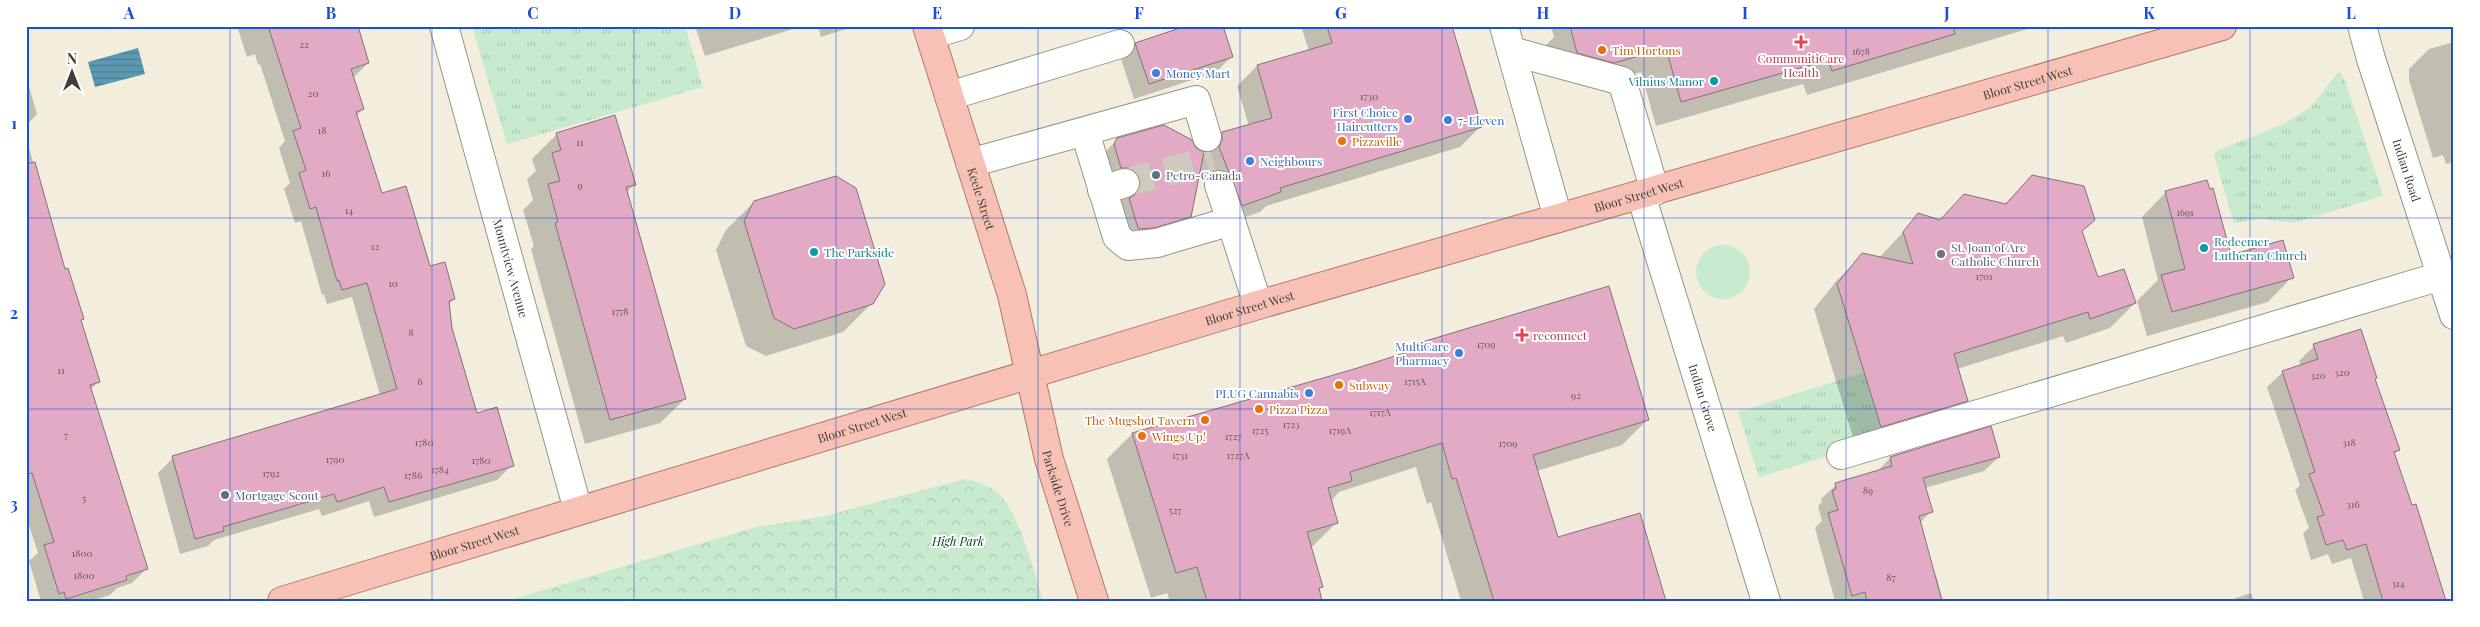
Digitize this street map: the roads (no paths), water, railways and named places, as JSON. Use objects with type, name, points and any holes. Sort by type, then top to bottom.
[{"type":"main road","name":"Bloor Street West","points":[[282,601],[1258,305],[2222,26]]},
{"type":"main road","name":"Keele Street","points":[[929,30],[1012,296],[1029,374]]},
{"type":"main road","name":"Parkside Drive","points":[[1029,374],[1049,459],[1094,601]]},
{"type":"street","name":"Mountview Avenue","points":[[444,26],[578,510]]},
{"type":"street","points":[[929,30],[960,26]]},
{"type":"street","name":"Indian Road","points":[[2362,26],[2454,315]]},
{"type":"street","points":[[1507,39],[1558,218]]},
{"type":"street","name":"Indian Grove","points":[[1507,39],[1622,81],[1648,193],[1766,601]]},
{"type":"street","points":[[949,96],[1120,44]]},
{"type":"street","points":[[970,163],[1196,100],[1206,137]]},
{"type":"street","points":[[1085,132],[1114,187],[1117,237],[1128,246],[1157,243],[1230,221]]},
{"type":"street","points":[[1219,185],[1258,305]]},
{"type":"street","points":[[1841,455],[2441,276]]},
{"type":"water","points":[[138,48],[145,74],[95,87],[88,62]]},
{"type":"tunnel","points":[[1125,183],[1213,159]]},
{"type":"place","name":"CommunitiCare Health","points":[[1801,42]]},
{"type":"place","name":"Tim Hortons","points":[[1602,50]]},
{"type":"place","name":"Money Mart","points":[[1156,73]]},
{"type":"place","name":"Vilnius Manor","points":[[1714,81]]},
{"type":"place","name":"First Choice Haircutters","points":[[1408,119]]},
{"type":"place","name":"7-Eleven","points":[[1448,120]]},
{"type":"place","name":"Pizzaville","points":[[1342,141]]},
{"type":"place","name":"Neighbours","points":[[1250,161]]},
{"type":"place","name":"Petro-Canada","points":[[1156,175]]},
{"type":"place","name":"Redeemer Lutheran Church","points":[[2204,248]]},
{"type":"place","name":"The Parkside","points":[[814,252]]},
{"type":"place","name":"St. Joan of Arc Catholic Church","points":[[1941,254]]},
{"type":"place","name":"reconnect","points":[[1522,335]]},
{"type":"place","name":"MultiCare Pharmacy","points":[[1459,353]]},
{"type":"place","name":"Subway","points":[[1339,385]]},
{"type":"place","name":"PLUG Cannabis","points":[[1309,393]]},
{"type":"place","name":"Pizza Pizza","points":[[1259,409]]},
{"type":"place","name":"The Mugshot Tavern","points":[[1205,420]]},
{"type":"place","name":"Wings Up!","points":[[1142,436]]},
{"type":"place","name":"Mortgage Scout","points":[[225,495]]},
{"type":"park label","name":"High Park","points":[[958,541]]}]
